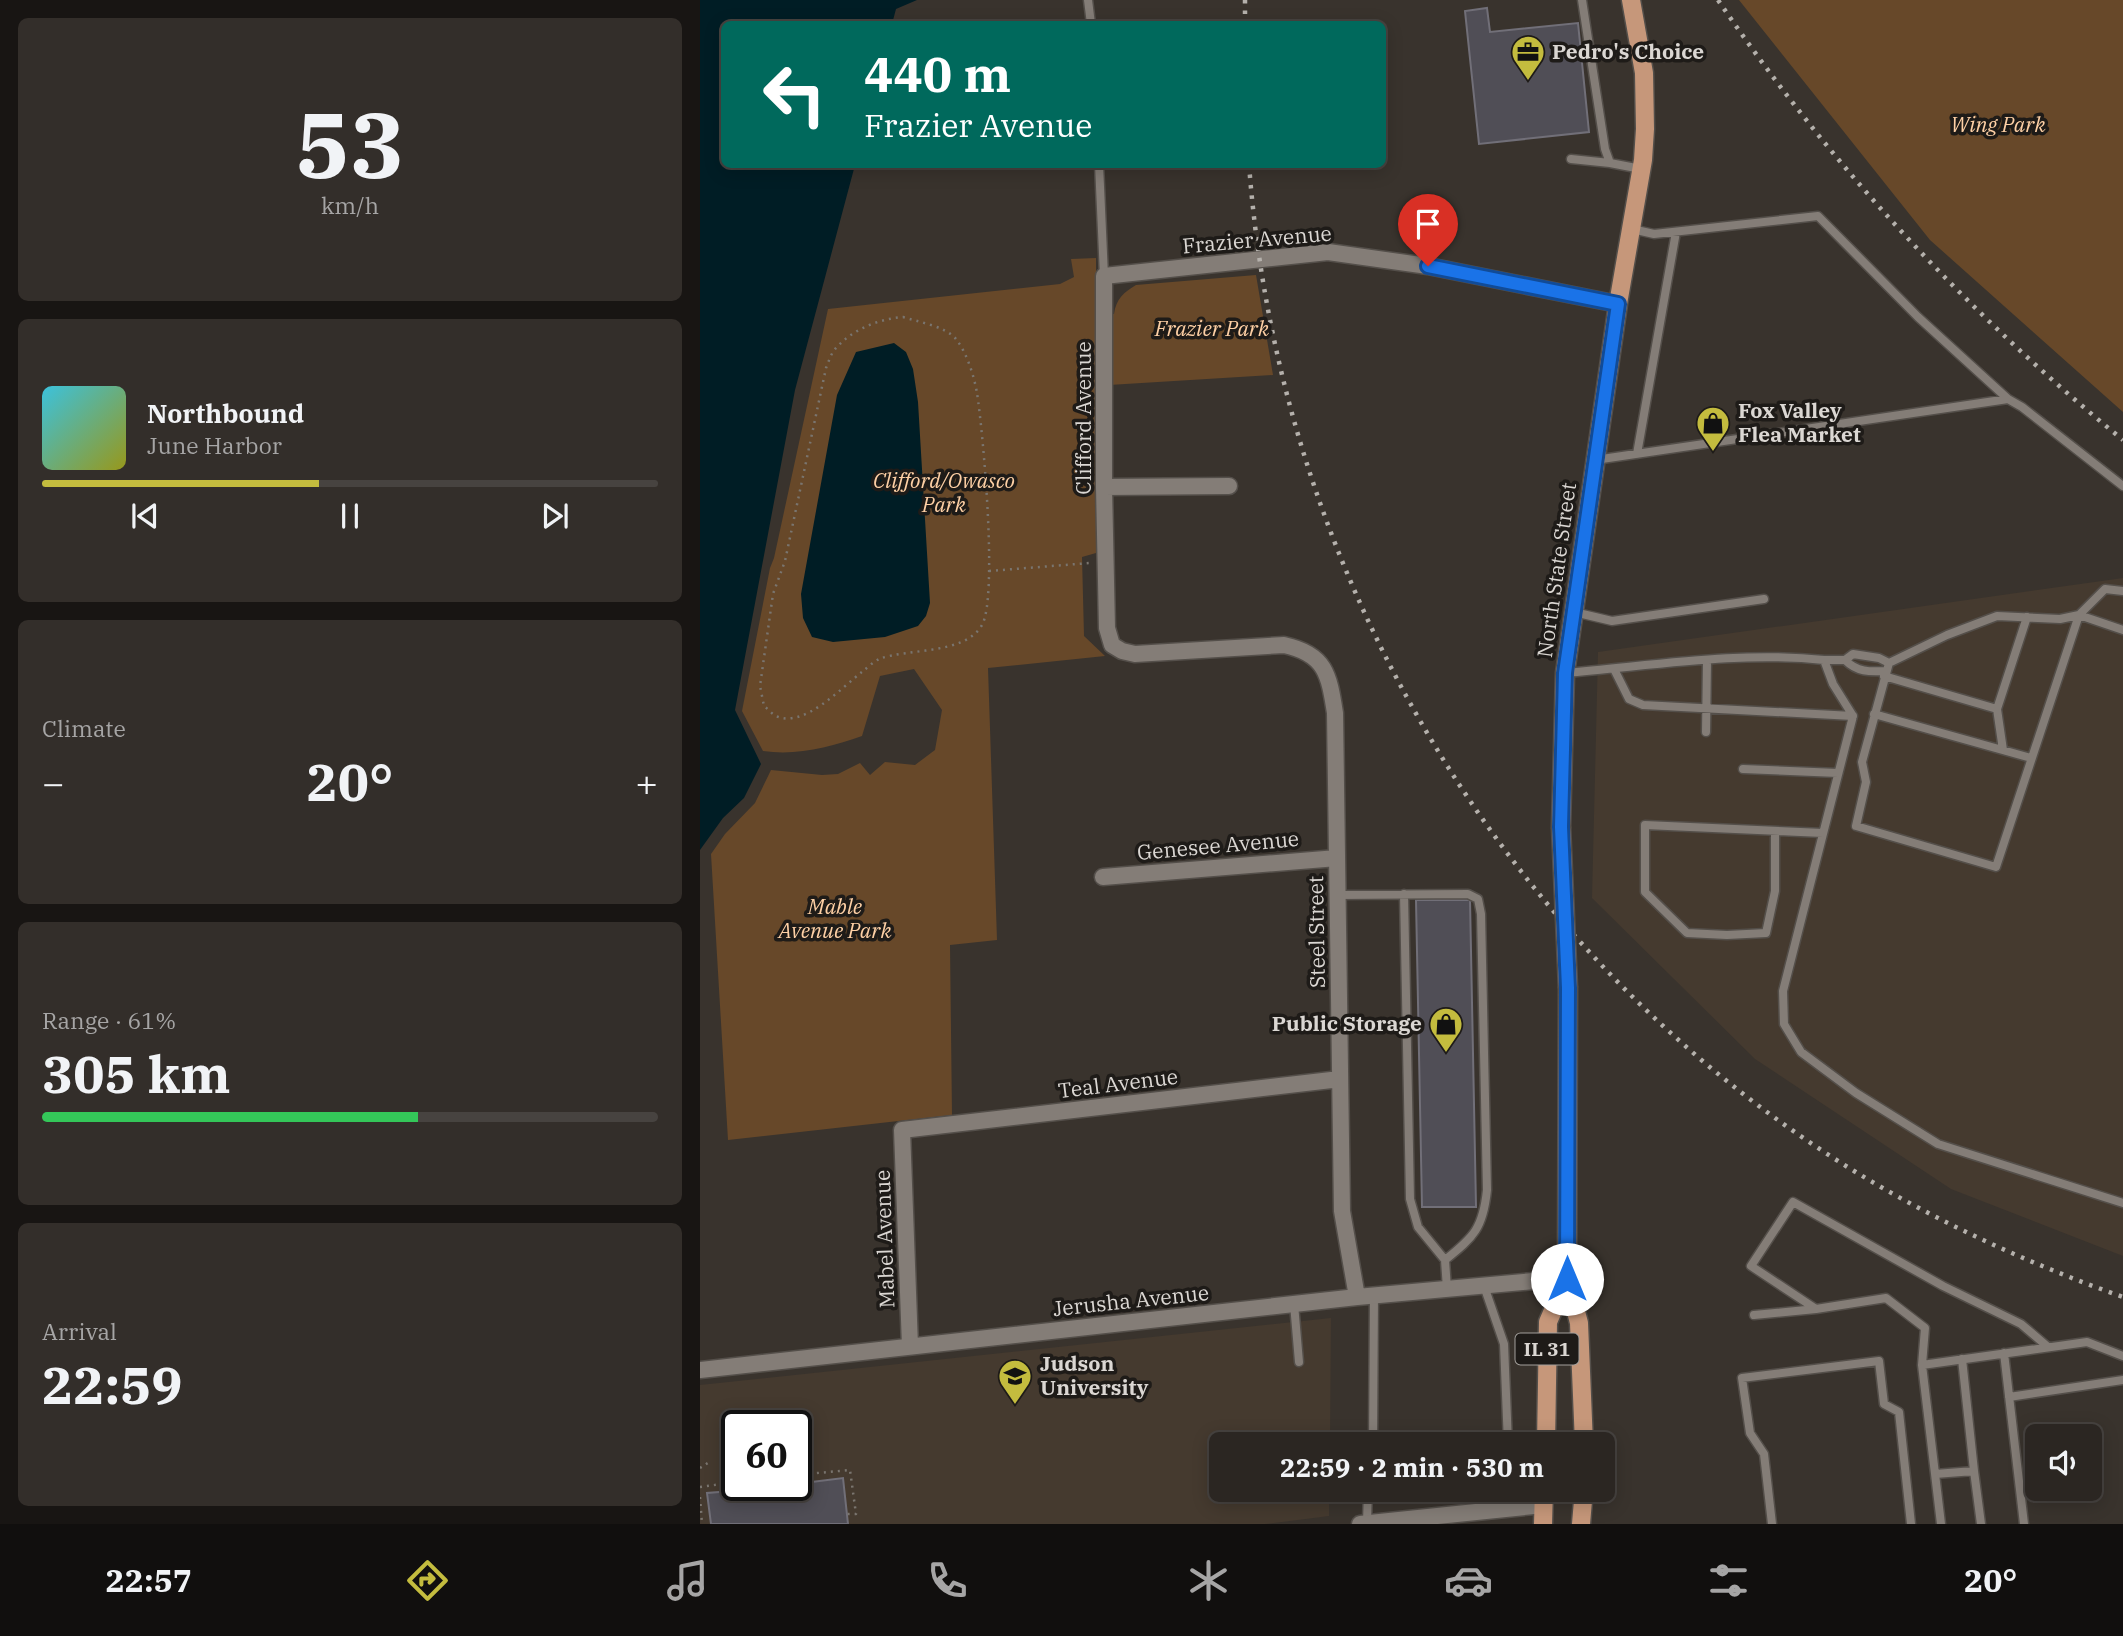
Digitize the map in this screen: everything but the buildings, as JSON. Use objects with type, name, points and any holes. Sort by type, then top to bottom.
[{"type":"main road","name":"North State Street","points":[[1584,1432],[1579,1323],[1567,1279],[1568,988],[1561,827],[1565,673],[1645,129],[1644,73],[1631,0]]},
{"type":"main road","name":"North State Street","points":[[1546,1432],[1548,1322],[1567,1279]]},
{"type":"main road","points":[[1543,1524],[1544,1502]]},
{"type":"main road","points":[[1581,1524],[1583,1502]]},
{"type":"street","name":"Frazier Avenue","points":[[1104,276],[1328,252],[1428,266],[1618,304]]},
{"type":"street","name":"Clifford Avenue","points":[[1104,276],[1104,487],[1108,637],[1112,645],[1135,654],[1284,645],[1303,649],[1314,655]]},
{"type":"street","points":[[1104,487],[1229,486]]},
{"type":"street","name":"Steel Street","points":[[1314,655],[1325,669],[1335,713],[1342,1211],[1366,1296]]},
{"type":"street","name":"Genesee Avenue","points":[[1103,877],[1337,858]]},
{"type":"street","name":"Teal Avenue","points":[[902,1130],[1340,1079]]},
{"type":"street","name":"Mabel Avenue","points":[[902,1130],[910,1346]]},
{"type":"street","name":"Jerusha Avenue","points":[[700,1370],[1366,1296],[1567,1279]]},
{"type":"street","points":[[1364,1523],[1510,1509],[1530,1502]]},
{"type":"lane","points":[[1088,0],[1091,21]]},
{"type":"lane","points":[[1582,0],[1605,149],[1610,163]]},
{"type":"lane","points":[[1571,159],[1641,169]]},
{"type":"lane","name":"Clifford Avenue","points":[[1099,168],[1104,276]]},
{"type":"lane","points":[[1631,228],[1654,234],[1818,216],[1918,317],[2008,399],[2123,486]]},
{"type":"lane","points":[[1637,454],[1676,232]]},
{"type":"lane","points":[[1595,460],[2008,399]]},
{"type":"lane","points":[[1886,670],[1862,762],[1866,782],[1856,826],[1996,867],[2079,615],[2105,589],[2123,591]]},
{"type":"lane","points":[[1574,612],[1612,621],[1764,599]]},
{"type":"lane","points":[[1845,660],[1853,668],[1870,672],[1886,670],[1947,635],[1997,616],[2060,619],[2079,615],[2123,630]]},
{"type":"lane","points":[[2003,750],[1997,709],[2027,617]]},
{"type":"lane","points":[[1565,673],[1784,656],[1845,660],[1853,654],[1879,658],[1886,670],[1997,709]]},
{"type":"lane","points":[[1824,660],[1833,684],[1853,716],[1783,991],[1784,1024],[1801,1052],[1856,1093],[1938,1144],[2123,1203]]},
{"type":"lane","points":[[1706,733],[1707,661]]},
{"type":"lane","points":[[1614,669],[1629,699],[1643,705],[1853,716]]},
{"type":"lane","points":[[1874,714],[2031,758]]},
{"type":"lane","points":[[1743,769],[1839,772]]},
{"type":"lane","points":[[1776,831],[1775,891],[1766,933],[1687,933],[1645,892],[1645,825],[1823,833]]},
{"type":"lane","points":[[1404,894],[1410,1199],[1418,1227],[1445,1260],[1447,1289]]},
{"type":"lane","points":[[1338,895],[1468,894],[1478,899],[1481,914],[1487,1190],[1485,1212],[1472,1238],[1445,1260]]},
{"type":"lane","points":[[1816,1309],[1751,1266],[1793,1202],[1943,1286],[2021,1324],[2048,1347]]},
{"type":"lane","points":[[1484,1286],[1504,1345],[1508,1432]]},
{"type":"lane","points":[[1366,1296],[1372,1432]]},
{"type":"lane","points":[[1755,1315],[1886,1298],[1925,1328],[1922,1365],[1941,1524]]},
{"type":"lane","points":[[1294,1304],[1299,1362]]},
{"type":"lane","points":[[1922,1365],[2087,1342],[2123,1356]]},
{"type":"lane","points":[[2004,1353],[2024,1524]]},
{"type":"lane","points":[[1962,1359],[1981,1524]]},
{"type":"lane","points":[[1772,1524],[1764,1454],[1750,1433],[1742,1378],[1880,1361],[1884,1404],[1899,1412],[1912,1524]]},
{"type":"lane","points":[[2009,1397],[2123,1380]]},
{"type":"lane","points":[[1935,1474],[1974,1471]]},
{"type":"lane","points":[[1364,1523],[1366,1502]]},
{"type":"lane","points":[[1510,1502],[1510,1509]]},
{"type":"path","points":[[903,317],[934,326],[955,337],[967,358],[976,390],[982,441],[989,571],[983,624],[973,637],[958,643],[878,660],[803,716],[778,717],[764,706],[760,686],[773,594],[785,561],[826,368],[834,349],[867,326],[885,318],[903,317]]},
{"type":"path","points":[[989,571],[1106,562]]},
{"type":"path","points":[[700,1468],[711,1461]]},
{"type":"path","points":[[812,1474],[850,1470],[856,1514],[847,1514]]},
{"type":"path","points":[[700,1487],[721,1484]]},
{"type":"path","points":[[700,1497],[702,1524]]},
{"type":"shaded area","points":[[2123,578],[2123,1256],[1951,1189],[1755,1059],[1592,898],[1598,652]]},
{"type":"shaded area","name":"Judson University","points":[[1331,1318],[1330,1432],[1209,1432],[1209,1502],[1329,1502],[1329,1516],[1265,1524],[700,1524],[700,1385]]},
{"type":"green space","name":"Wing Park","points":[[1739,0],[2123,0],[2123,412],[1930,240]]},
{"type":"green space","name":"Clifford/Owasco Park","points":[[1096,258],[1096,553],[1082,557],[1084,636],[1105,656],[988,668],[997,940],[950,945],[952,1115],[728,1140],[711,854],[725,834],[755,803],[771,770],[838,774],[860,763],[870,775],[885,762],[915,765],[935,750],[942,710],[914,669],[880,676],[862,736],[826,747],[788,752],[763,751],[742,711],[770,568],[828,309],[1060,284],[1074,277],[1071,259]]},
{"type":"green space","name":"Frazier Park","points":[[1256,275],[1273,375],[1109,385],[1108,314],[1114,314],[1121,296],[1128,290],[1136,285]]},
{"type":"water","points":[[700,0],[917,0],[896,9],[893,21],[721,21],[721,168],[854,168],[795,390],[735,710],[761,764],[744,798],[723,818],[700,850]]},
{"type":"water","points":[[894,343],[906,352],[913,369],[918,402],[930,603],[926,616],[918,626],[885,637],[833,642],[812,637],[803,618],[801,594],[837,395],[856,352]]},
{"type":"railway","points":[[1245,0],[1245,21]]},
{"type":"railway","points":[[1718,0],[1807,121],[1904,235],[2010,341],[2123,440]]},
{"type":"railway","points":[[1250,168],[1269,316],[1307,464],[1361,606],[1432,740],[1517,866],[1616,980],[1729,1083],[1854,1171],[1919,1208],[2019,1256],[2123,1297]]},
{"type":"place","name":"Pedro's Choice","points":[[1528,82]]},
{"type":"place","name":"Fox Valley Flea Market","points":[[1713,453]]},
{"type":"place","name":"Public Storage","points":[[1446,1054]]},
{"type":"place","name":"Judson University","points":[[1015,1406]]},
{"type":"route","points":[[1428,266],[1618,304],[1565,673],[1561,827],[1568,988],[1567,1279]]},
{"type":"park label","name":"Mable Avenue Park","points":[[835,919]]}]
